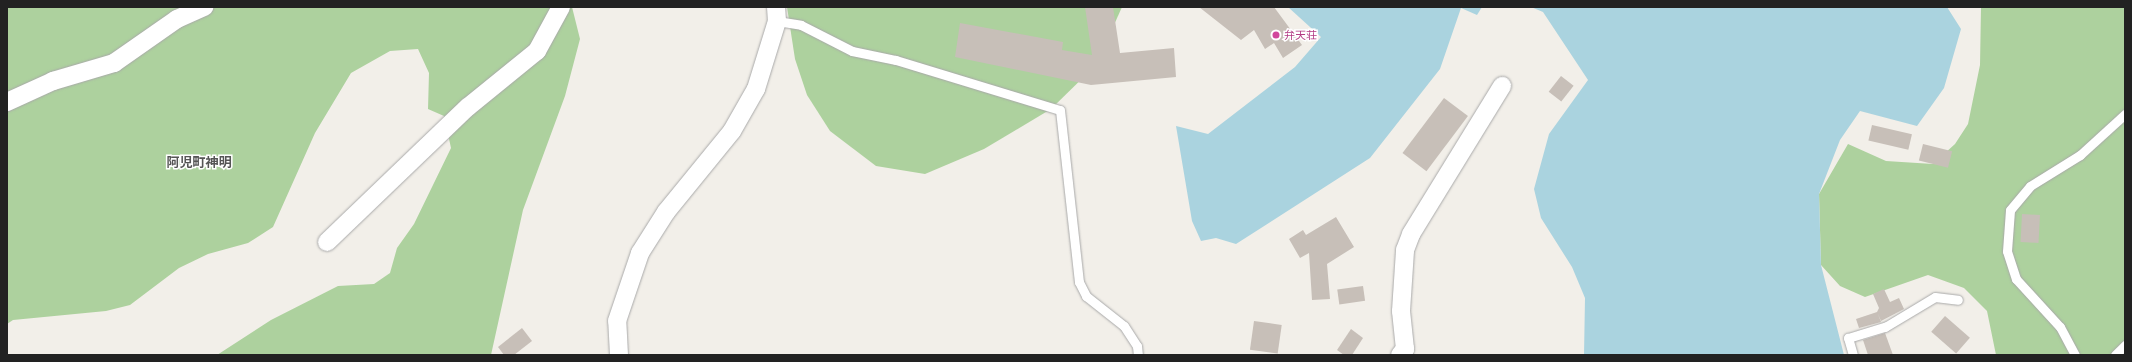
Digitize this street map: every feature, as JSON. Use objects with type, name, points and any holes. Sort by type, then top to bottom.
[{"type":"street","points":[[7,102],[53,81],[114,63],[177,19],[204,7]]},
{"type":"street","points":[[327,242],[468,107],[537,51],[561,7]]},
{"type":"street","points":[[619,355],[617,321],[640,253],[666,212],[732,131],[756,89],[776,14]]},
{"type":"street","points":[[1400,355],[1405,349],[1402,311],[1405,250],[1411,234],[1502,86]]},
{"type":"lane","points":[[776,14],[802,25],[852,51],[896,60],[1060,110],[1079,282],[1086,296],[1124,326],[1137,346],[1138,355]]},
{"type":"lane","points":[[2075,355],[2060,327],[2016,279],[2006,251],[2010,210],[2030,186],[2080,155],[2125,114]]},
{"type":"lane","points":[[1853,355],[1848,338],[1885,327],[1935,297],[1958,300]]},
{"type":"lane","points":[[2115,355],[2125,345]]},
{"type":"green space","points":[[7,7],[572,7],[580,39],[565,96],[523,210],[491,355],[217,355],[271,320],[338,286],[374,284],[390,273],[397,248],[414,224],[451,148],[444,116],[428,109],[429,73],[418,49],[390,51],[351,73],[315,133],[273,227],[248,243],[208,254],[179,268],[130,305],[106,311],[13,320],[7,324]]},
{"type":"green space","points":[[787,7],[1122,7],[1096,65],[1051,109],[984,149],[925,174],[876,166],[830,131],[807,95],[795,59]]},
{"type":"green space","points":[[1981,7],[2125,7],[2125,355],[1996,355],[1987,311],[1964,288],[1928,275],[1865,297],[1840,286],[1821,265],[1819,194],[1848,144],[1886,161],[1933,164],[1955,144],[1968,124],[1980,65]]},
{"type":"water","points":[[1288,7],[1482,7],[1477,15],[1461,8],[1440,69],[1370,158],[1236,244],[1216,238],[1201,241],[1192,221],[1176,126],[1208,134],[1295,67],[1321,37]]},
{"type":"water","points":[[1531,7],[1947,7],[1961,29],[1944,88],[1917,126],[1860,111],[1840,140],[1819,194],[1821,265],[1844,355],[1584,355],[1585,298],[1572,267],[1541,218],[1534,189],[1549,134],[1588,80],[1543,12]]},
{"type":"building","points":[[1085,7],[1113,7],[1120,53],[1174,48],[1176,77],[1091,85],[955,57],[960,23],[1063,42],[1062,50],[1092,55]]},
{"type":"building","name":"弁天荘","points":[[1199,7],[1274,7],[1302,45],[1283,58],[1274,43],[1265,49],[1254,30],[1241,40]]},
{"type":"building","points":[[1561,76],[1574,86],[1561,102],[1549,92]]},
{"type":"building","points":[[1444,98],[1468,116],[1426,171],[1402,153]]},
{"type":"building","points":[[1872,125],[1912,134],[1908,150],[1868,141]]},
{"type":"building","points":[[1923,144],[1952,151],[1948,168],[1919,160]]},
{"type":"building","points":[[2022,214],[2040,215],[2039,243],[2021,242]]},
{"type":"building","points":[[1336,217],[1354,247],[1327,264],[1330,299],[1312,300],[1309,253],[1300,258],[1289,239],[1303,230],[1306,235]]},
{"type":"building","points":[[1363,286],[1365,301],[1339,304],[1337,290]]},
{"type":"building","points":[[1884,289],[1890,302],[1899,298],[1904,309],[1881,321],[1878,314],[1881,322],[1859,328],[1856,319],[1877,312],[1879,308],[1873,294]]},
{"type":"building","points":[[1945,316],[1970,338],[1956,353],[1931,332]]},
{"type":"building","points":[[1254,321],[1282,325],[1278,354],[1250,350]]},
{"type":"building","points":[[522,328],[532,341],[514,355],[504,355],[498,347]]},
{"type":"building","points":[[1351,329],[1363,338],[1352,355],[1344,355],[1337,350]]},
{"type":"building","points":[[1885,333],[1893,355],[1868,355],[1863,340]]},
{"type":"place","name":"弁天荘","points":[[1276,35]]},
{"type":"district","name":"阿児町神明","points":[[199,162]]}]
